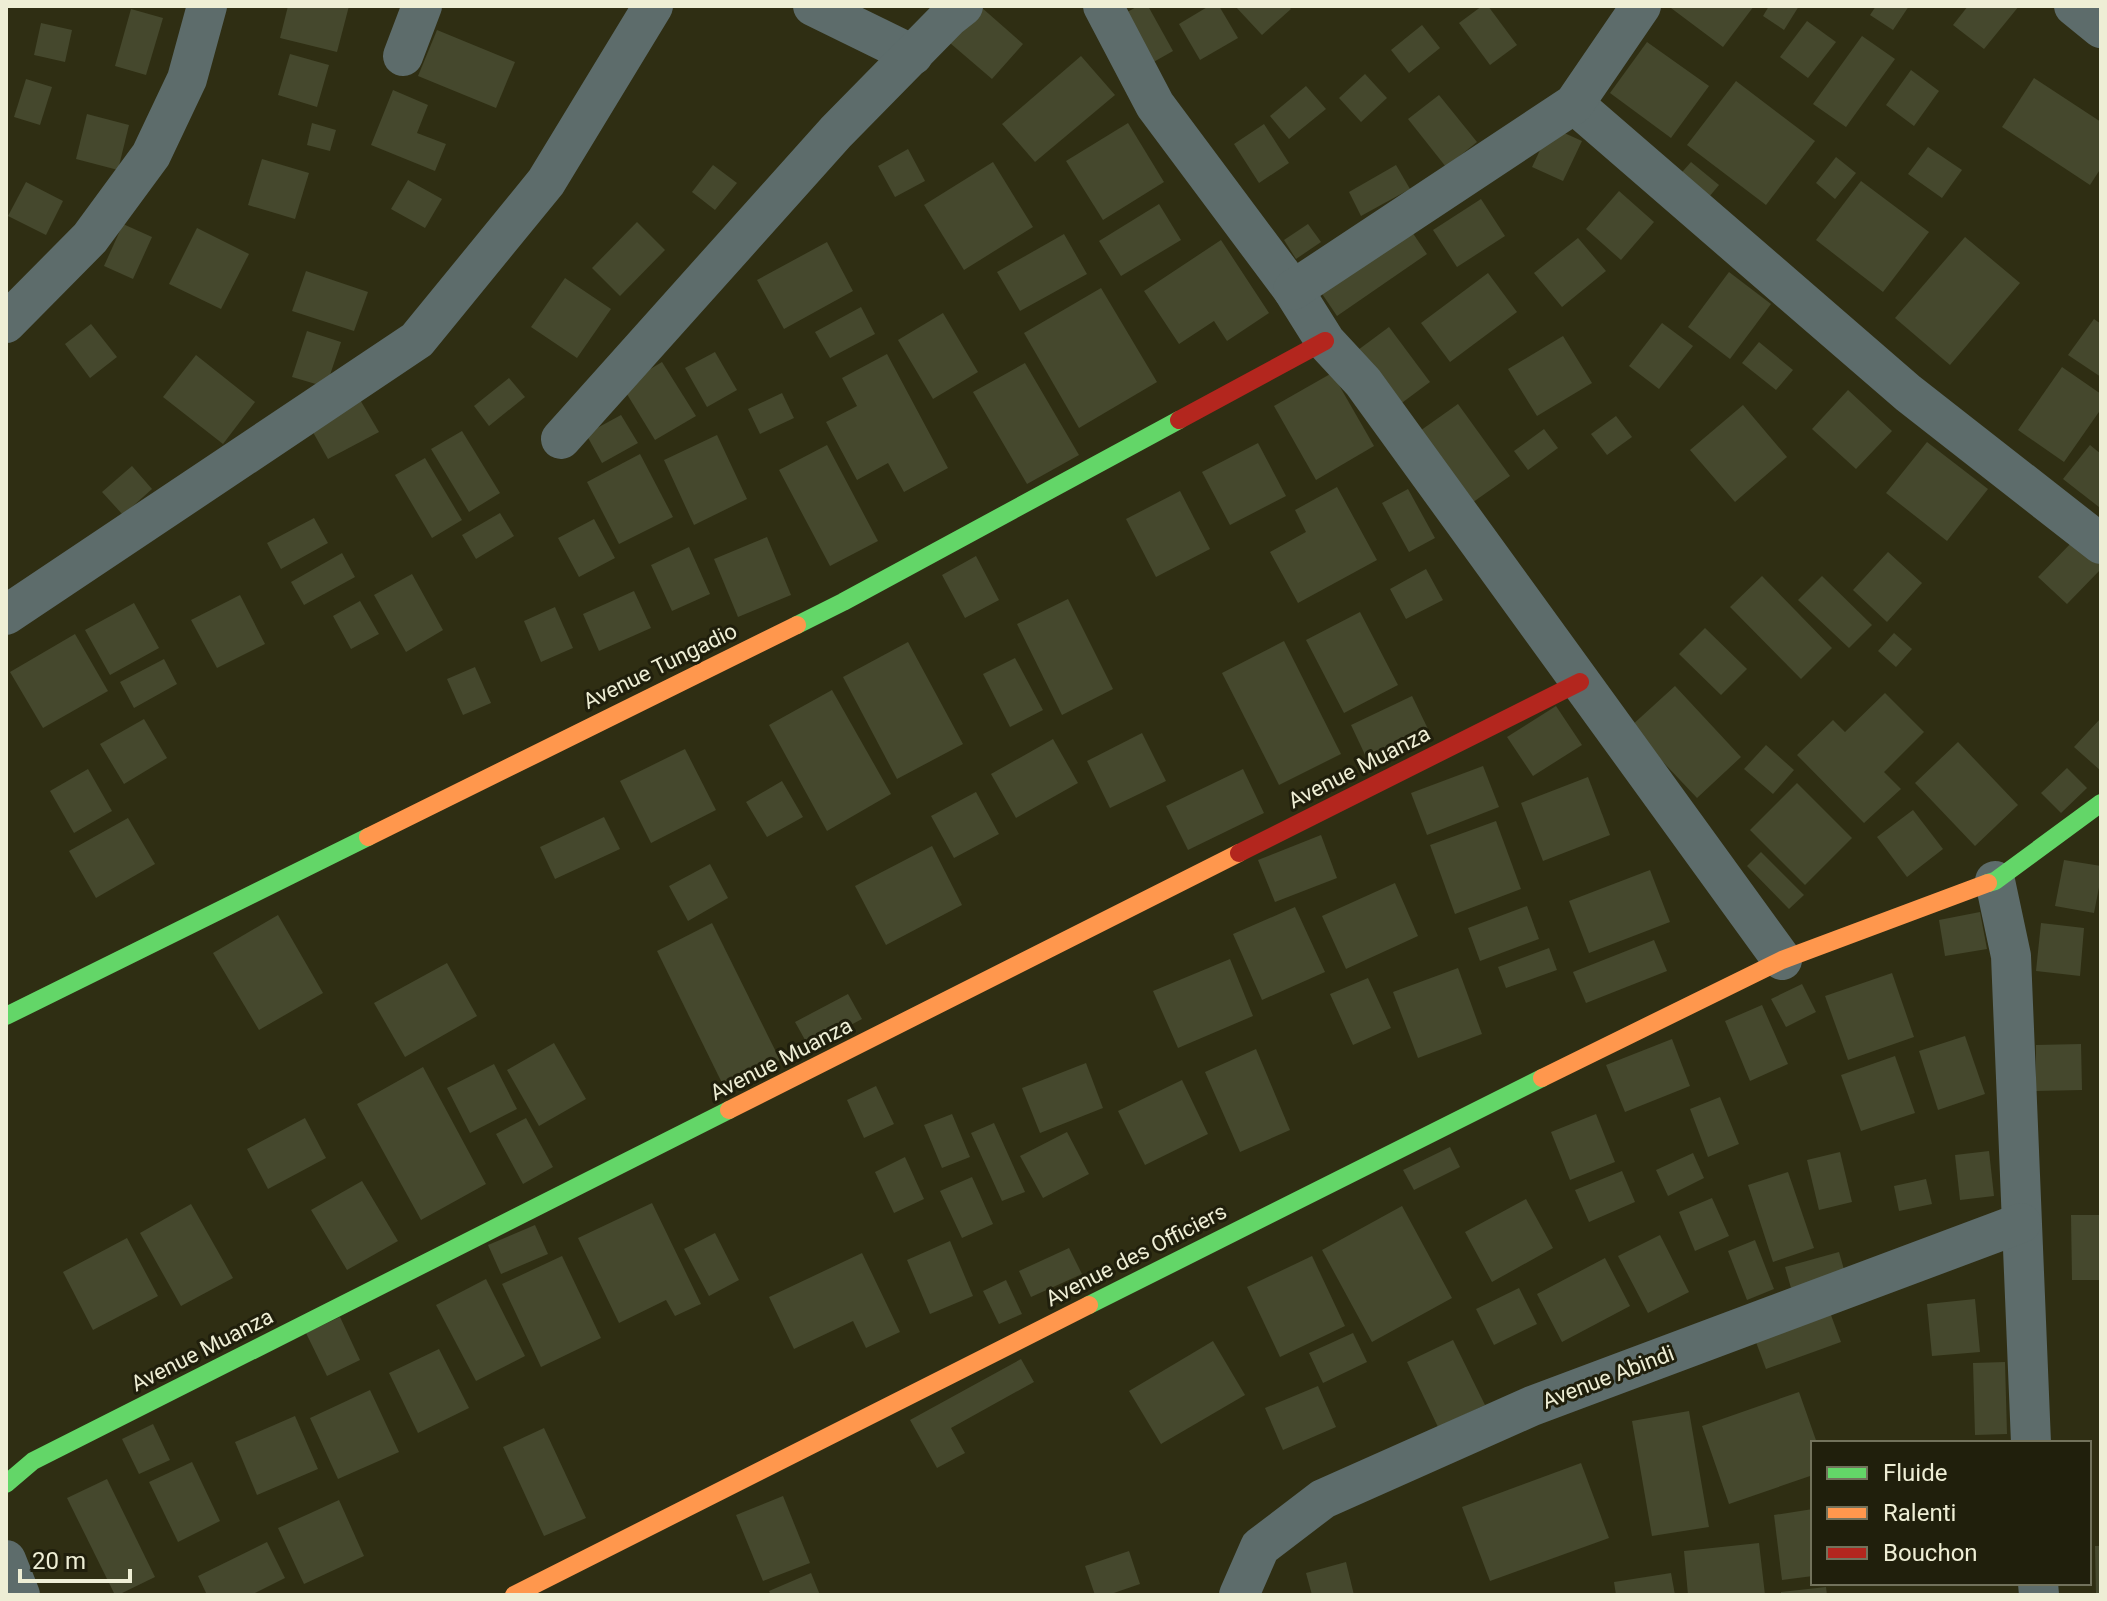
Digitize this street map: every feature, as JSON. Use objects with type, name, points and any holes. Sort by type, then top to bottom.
[{"type":"street","points":[[6,323],[90,238],[151,155],[187,79],[207,6]]},
{"type":"street","points":[[403,56],[422,6]]},
{"type":"street","points":[[6,615],[417,340],[546,182],[653,6]]},
{"type":"street","points":[[813,6],[913,55]]},
{"type":"street","points":[[561,439],[836,132],[963,6]]},
{"type":"street","points":[[1103,6],[1155,105],[1293,290],[1325,341],[1363,382],[1782,960]]},
{"type":"street","points":[[1293,290],[1574,104],[1641,6]]},
{"type":"street","points":[[2074,6],[2101,28]]},
{"type":"street","points":[[1574,104],[1908,393],[2101,544]]},
{"type":"street","name":"Avenue Tungadio","points":[[6,1016],[843,602],[1325,341]]},
{"type":"street","name":"Avenue Muanza","points":[[6,1484],[33,1461],[1580,682]]},
{"type":"street","points":[[2031,1441],[2011,956],[1995,881],[2101,803]]},
{"type":"street","name":"Avenue des Officiers","points":[[514,1595],[1415,1141],[1782,960],[1995,881]]},
{"type":"street","name":"Avenue Abindi","points":[[1239,1595],[1260,1547],[1323,1499],[1532,1406],[2021,1223]]},
{"type":"street","points":[[6,1560],[20,1595]]},
{"type":"building","points":[[288,6],[349,6],[337,52],[280,38]]},
{"type":"building","points":[[1138,6],[1148,6],[1173,51],[1150,64],[1122,15]]},
{"type":"building","points":[[1209,6],[1219,6],[1238,38],[1200,60],[1179,24]]},
{"type":"building","points":[[1235,6],[1288,6],[1291,9],[1262,35]]},
{"type":"building","points":[[1482,6],[1488,6],[1517,45],[1490,65],[1459,23]]},
{"type":"building","points":[[1754,6],[1723,47],[1671,8]]},
{"type":"building","points":[[1769,6],[1799,6],[1784,30],[1763,16]]},
{"type":"building","points":[[1876,6],[1909,6],[1893,30],[1870,15]]},
{"type":"building","points":[[1968,6],[2019,6],[1984,49],[1953,25]]},
{"type":"building","points":[[981,7],[1023,44],[992,79],[950,43]]},
{"type":"building","points":[[131,9],[163,18],[146,75],[115,66]]},
{"type":"building","points":[[1807,21],[1836,42],[1808,78],[1780,57]]},
{"type":"building","points":[[41,23],[72,30],[65,62],[34,55]]},
{"type":"building","points":[[1422,25],[1440,48],[1409,73],[1391,50]]},
{"type":"building","points":[[437,30],[515,62],[496,108],[418,76]]},
{"type":"building","points":[[1862,36],[1895,59],[1846,127],[1813,104]]},
{"type":"building","points":[[1647,42],[1709,86],[1671,138],[1610,93]]},
{"type":"building","points":[[290,54],[329,65],[317,107],[278,95]]},
{"type":"building","points":[[1081,56],[1115,95],[1035,162],[1002,124]]},
{"type":"building","points":[[1911,70],[1939,91],[1914,126],[1886,105]]},
{"type":"building","points":[[1365,74],[1387,98],[1361,122],[1339,98]]},
{"type":"building","points":[[2034,78],[2101,122],[2101,168],[2090,185],[2002,127]]},
{"type":"building","points":[[26,79],[52,87],[40,125],[14,117]]},
{"type":"building","points":[[1736,81],[1815,141],[1766,205],[1687,145]]},
{"type":"building","points":[[1306,86],[1326,109],[1289,139],[1270,116]]},
{"type":"building","points":[[393,90],[428,105],[417,133],[446,144],[435,171],[371,145]]},
{"type":"building","points":[[1439,95],[1477,142],[1446,167],[1408,119]]},
{"type":"building","points":[[87,114],[129,125],[118,170],[76,159]]},
{"type":"building","points":[[312,123],[336,130],[330,151],[307,145]]},
{"type":"building","points":[[1128,123],[1164,182],[1103,220],[1066,161]]},
{"type":"building","points":[[1264,124],[1289,163],[1259,183],[1234,144]]},
{"type":"building","points":[[1551,127],[1582,141],[1563,181],[1532,167]]},
{"type":"building","points":[[1928,147],[1962,170],[1942,198],[1908,174]]},
{"type":"building","points":[[908,149],[925,181],[895,197],[878,166]]},
{"type":"building","points":[[1836,157],[1856,173],[1835,199],[1816,183]]},
{"type":"building","points":[[262,159],[309,173],[295,219],[248,205]]},
{"type":"building","points":[[993,162],[1033,227],[964,270],[924,205]]},
{"type":"building","points":[[1691,162],[1719,185],[1704,203],[1676,179]]},
{"type":"building","points":[[713,165],[737,183],[715,210],[692,192]]},
{"type":"building","points":[[1396,165],[1410,189],[1361,216],[1349,192]]},
{"type":"building","points":[[408,180],[442,199],[425,228],[391,209]]},
{"type":"building","points":[[1861,181],[1929,232],[1883,292],[1816,240]]},
{"type":"building","points":[[26,182],[63,201],[46,235],[8,216]]},
{"type":"building","points":[[1619,191],[1654,222],[1621,260],[1586,229]]},
{"type":"building","points":[[1481,199],[1505,236],[1457,267],[1433,230]]},
{"type":"building","points":[[1159,204],[1181,240],[1121,276],[1099,241]]},
{"type":"building","points":[[637,222],[665,250],[620,296],[592,268]]},
{"type":"building","points":[[123,224],[152,237],[133,279],[104,266]]},
{"type":"building","points":[[1308,224],[1321,242],[1296,259],[1284,240]]},
{"type":"building","points":[[197,228],[249,254],[221,309],[169,284]]},
{"type":"building","points":[[1412,232],[1427,254],[1337,316],[1306,270]]},
{"type":"building","points":[[1064,234],[1087,274],[1020,311],[997,272]]},
{"type":"building","points":[[1965,237],[2020,283],[1950,365],[1895,318]]},
{"type":"building","points":[[1578,238],[1606,271],[1562,307],[1534,273]]},
{"type":"building","points":[[1221,240],[1269,313],[1227,341],[1214,321],[1179,344],[1144,291]]},
{"type":"building","points":[[827,242],[853,291],[784,329],[757,280]]},
{"type":"building","points":[[306,271],[368,292],[354,331],[292,311]]},
{"type":"building","points":[[1729,272],[1771,304],[1730,359],[1688,327]]},
{"type":"building","points":[[1488,273],[1517,312],[1450,362],[1421,323]]},
{"type":"building","points":[[565,278],[611,309],[577,358],[531,327]]},
{"type":"building","points":[[1101,288],[1157,382],[1079,428],[1024,333]]},
{"type":"building","points":[[861,307],[875,334],[830,358],[815,332]]},
{"type":"building","points":[[943,313],[978,372],[933,399],[898,340]]},
{"type":"building","points":[[2094,319],[2101,324],[2101,377],[2068,355]]},
{"type":"building","points":[[1662,323],[1693,346],[1659,389],[1629,366]]},
{"type":"building","points":[[91,324],[117,357],[90,378],[65,344]]},
{"type":"building","points":[[1389,327],[1430,382],[1399,405],[1358,350]]},
{"type":"building","points":[[307,331],[341,342],[326,387],[292,377]]},
{"type":"building","points":[[1563,336],[1592,383],[1537,416],[1508,369]]},
{"type":"building","points":[[1759,342],[1793,370],[1776,390],[1742,363]]},
{"type":"building","points":[[715,352],[737,390],[707,407],[685,368]]},
{"type":"building","points":[[887,354],[948,468],[904,492],[888,463],[857,480],[826,422],[857,406],[842,378]]},
{"type":"building","points":[[196,355],[255,402],[223,444],[163,397]]},
{"type":"building","points":[[662,362],[696,416],[655,440],[622,386]]},
{"type":"building","points":[[1025,363],[1079,455],[1027,484],[973,392]]},
{"type":"building","points":[[2062,367],[2101,394],[2101,409],[2064,462],[2018,430]]},
{"type":"building","points":[[1332,373],[1374,446],[1316,480],[1274,406]]},
{"type":"building","points":[[509,378],[525,397],[489,426],[474,406]]},
{"type":"building","points":[[1848,390],[1892,431],[1856,469],[1812,429]]},
{"type":"building","points":[[782,393],[794,418],[760,434],[748,409]]},
{"type":"building","points":[[359,398],[379,432],[328,459],[309,425]]},
{"type":"building","points":[[1458,404],[1510,476],[1469,505],[1417,433]]},
{"type":"building","points":[[1743,405],[1787,457],[1735,502],[1690,450]]},
{"type":"building","points":[[621,415],[638,443],[602,463],[586,434]]},
{"type":"building","points":[[1616,416],[1632,437],[1607,455],[1591,434]]},
{"type":"building","points":[[1544,429],[1558,448],[1528,470],[1514,451]]},
{"type":"building","points":[[462,431],[500,493],[469,512],[431,449]]},
{"type":"building","points":[[717,435],[747,499],[694,525],[664,460]]},
{"type":"building","points":[[1927,442],[1988,489],[1947,541],[1886,493]]},
{"type":"building","points":[[1258,443],[1286,496],[1230,525],[1202,472]]},
{"type":"building","points":[[827,445],[878,541],[830,566],[779,470]]},
{"type":"building","points":[[2090,445],[2101,454],[2099,507],[2063,479]]},
{"type":"building","points":[[640,454],[673,517],[619,544],[587,482]]},
{"type":"building","points":[[425,458],[462,520],[432,538],[395,475]]},
{"type":"building","points":[[132,466],[152,489],[123,515],[102,492]]},
{"type":"building","points":[[1337,487],[1377,560],[1298,603],[1270,552],[1306,532],[1295,510]]},
{"type":"building","points":[[1408,489],[1435,538],[1409,552],[1382,503]]},
{"type":"building","points":[[1180,491],[1210,549],[1156,577],[1126,519]]},
{"type":"building","points":[[500,513],[514,536],[476,559],[462,535]]},
{"type":"building","points":[[314,518],[328,543],[281,569],[267,543]]},
{"type":"building","points":[[594,519],[615,558],[579,577],[558,538]]},
{"type":"building","points":[[767,537],[791,595],[738,617],[714,559]]},
{"type":"building","points":[[2077,537],[2101,559],[2101,569],[2067,604],[2038,577]]},
{"type":"building","points":[[689,547],[710,594],[672,611],[651,565]]},
{"type":"building","points":[[1888,552],[1922,583],[1887,622],[1853,590]]},
{"type":"building","points":[[342,553],[355,577],[304,605],[291,582]]},
{"type":"building","points":[[976,556],[999,600],[965,618],[942,575]]},
{"type":"building","points":[[1426,569],[1443,600],[1406,619],[1390,589]]},
{"type":"building","points":[[412,574],[443,630],[406,652],[374,595]]},
{"type":"building","points":[[1762,576],[1832,648],[1801,679],[1730,607]]},
{"type":"building","points":[[1822,576],[1872,625],[1849,648],[1798,600]]},
{"type":"building","points":[[634,591],[651,628],[599,651],[583,614]]},
{"type":"building","points":[[240,595],[265,644],[217,668],[191,620]]},
{"type":"building","points":[[1068,599],[1113,689],[1062,715],[1017,624]]},
{"type":"building","points":[[360,601],[379,634],[351,649],[333,616]]},
{"type":"building","points":[[134,603],[159,648],[110,675],[85,630]]},
{"type":"building","points":[[555,607],[573,648],[541,662],[524,621]]},
{"type":"building","points":[[1360,612],[1398,685],[1344,713],[1306,640]]},
{"type":"building","points":[[1705,628],[1747,669],[1721,695],[1679,654]]},
{"type":"building","points":[[1894,633],[1912,649],[1896,667],[1878,651]]},
{"type":"building","points":[[75,634],[108,691],[43,728],[10,672]]},
{"type":"building","points":[[1284,641],[1341,754],[1279,785],[1222,673]]},
{"type":"building","points":[[908,642],[963,744],[897,779],[843,677]]},
{"type":"building","points":[[1015,658],[1043,710],[1010,727],[983,674]]},
{"type":"building","points":[[164,659],[177,684],[134,708],[120,682]]},
{"type":"building","points":[[475,667],[491,703],[463,715],[447,679]]},
{"type":"building","points":[[1675,686],[1741,757],[1697,798],[1630,727]]},
{"type":"building","points":[[832,690],[891,794],[827,831],[769,725]]},
{"type":"building","points":[[1885,693],[1924,732],[1884,772],[1901,789],[1864,823],[1797,755],[1833,720],[1845,732]]},
{"type":"building","points":[[1412,696],[1428,729],[1367,759],[1351,725]]},
{"type":"building","points":[[1556,706],[1582,745],[1533,776],[1507,737]]},
{"type":"building","points":[[2101,718],[2101,771],[2074,747]]},
{"type":"building","points":[[144,719],[167,758],[124,784],[100,744]]},
{"type":"building","points":[[1142,733],[1166,781],[1110,808],[1087,761]]},
{"type":"building","points":[[1053,739],[1078,783],[1016,818],[991,774]]},
{"type":"building","points":[[1958,742],[2018,805],[1975,846],[1915,783]]},
{"type":"building","points":[[1766,745],[1794,770],[1773,794],[1744,769]]},
{"type":"building","points":[[685,749],[716,810],[651,843],[620,781]]},
{"type":"building","points":[[1483,766],[1499,807],[1427,835],[1411,793]]},
{"type":"building","points":[[2067,768],[2087,788],[2061,813],[2041,793]]},
{"type":"building","points":[[88,769],[112,811],[74,833],[50,791]]},
{"type":"building","points":[[1243,769],[1264,813],[1188,850],[1166,806]]},
{"type":"building","points":[[1588,777],[1610,835],[1543,861],[1521,803]]},
{"type":"building","points":[[782,781],[803,817],[767,837],[746,802]]},
{"type":"building","points":[[1797,783],[1852,838],[1805,885],[1750,830]]},
{"type":"building","points":[[976,792],[999,834],[954,858],[931,816]]},
{"type":"building","points":[[1913,810],[1943,849],[1907,877],[1877,837]]},
{"type":"building","points":[[604,817],[620,849],[555,879],[540,847]]},
{"type":"building","points":[[128,818],[155,864],[96,898],[69,851]]},
{"type":"building","points":[[1496,821],[1521,889],[1455,914],[1430,845]]},
{"type":"building","points":[[1321,835],[1337,878],[1275,902],[1258,860]]},
{"type":"building","points":[[932,846],[962,905],[886,945],[855,886]]},
{"type":"building","points":[[1761,852],[1804,895],[1789,909],[1747,866]]},
{"type":"building","points":[[2064,860],[2101,866],[2094,913],[2055,906]]},
{"type":"building","points":[[710,864],[728,898],[688,921],[669,886]]},
{"type":"building","points":[[1650,870],[1670,922],[1589,953],[1569,901]]},
{"type":"building","points":[[1395,883],[1418,936],[1346,969],[1322,916]]},
{"type":"building","points":[[1527,906],[1539,939],[1480,961],[1468,928]]},
{"type":"building","points":[[1295,907],[1325,972],[1262,1000],[1233,934]]},
{"type":"building","points":[[1980,912],[1987,949],[1945,956],[1939,920]]},
{"type":"building","points":[[278,915],[323,993],[259,1030],[213,953]]},
{"type":"building","points":[[712,923],[780,1060],[724,1087],[657,951]]},
{"type":"building","points":[[2041,923],[2084,928],[2080,976],[2036,971]]},
{"type":"building","points":[[1654,940],[1667,971],[1586,1003],[1573,972]]},
{"type":"building","points":[[1549,948],[1557,970],[1506,988],[1498,967]]},
{"type":"building","points":[[1230,959],[1253,1016],[1178,1048],[1153,991]]},
{"type":"building","points":[[447,963],[477,1016],[405,1057],[374,1003]]},
{"type":"building","points":[[1458,968],[1482,1034],[1418,1058],[1393,992]]},
{"type":"building","points":[[1892,973],[1914,1037],[1848,1060],[1825,996]]},
{"type":"building","points":[[1368,978],[1391,1028],[1353,1045],[1330,994]]},
{"type":"building","points":[[1802,984],[1816,1012],[1786,1027],[1771,999]]},
{"type":"building","points":[[848,994],[862,1019],[809,1047],[795,1022]]},
{"type":"building","points":[[1762,1005],[1788,1064],[1750,1081],[1725,1021]]},
{"type":"building","points":[[1965,1036],[1985,1094],[1938,1110],[1919,1051]]},
{"type":"building","points":[[1672,1039],[1690,1086],[1625,1112],[1606,1065]]},
{"type":"building","points":[[554,1043],[586,1099],[539,1126],[507,1070]]},
{"type":"building","points":[[2081,1044],[2082,1090],[2036,1091],[2036,1045]]},
{"type":"building","points":[[1256,1049],[1290,1130],[1240,1152],[1205,1072]]},
{"type":"building","points":[[1895,1056],[1915,1113],[1861,1131],[1841,1075]]},
{"type":"building","points":[[1086,1063],[1103,1108],[1040,1133],[1022,1088]]},
{"type":"building","points":[[494,1064],[517,1109],[470,1133],[447,1088]]},
{"type":"building","points":[[423,1067],[486,1184],[421,1220],[357,1104]]},
{"type":"building","points":[[1182,1080],[1208,1134],[1145,1165],[1118,1111]]},
{"type":"building","points":[[876,1086],[894,1124],[864,1138],[847,1100]]},
{"type":"building","points":[[1720,1097],[1739,1144],[1708,1157],[1690,1109]]},
{"type":"building","points":[[952,1114],[970,1157],[942,1168],[924,1125]]},
{"type":"building","points":[[1596,1114],[1615,1162],[1570,1180],[1551,1132]]},
{"type":"building","points":[[305,1118],[326,1158],[268,1189],[247,1149]]},
{"type":"building","points":[[526,1118],[553,1167],[523,1184],[496,1134]]},
{"type":"building","points":[[994,1123],[1025,1192],[1002,1201],[971,1133]]},
{"type":"building","points":[[1067,1132],[1089,1174],[1043,1198],[1020,1156]]},
{"type":"building","points":[[1450,1147],[1460,1167],[1414,1190],[1403,1170]]},
{"type":"building","points":[[1989,1151],[1994,1196],[1960,1200],[1955,1155]]},
{"type":"building","points":[[1840,1152],[1852,1202],[1819,1210],[1807,1160]]},
{"type":"building","points":[[1693,1153],[1704,1178],[1668,1196],[1656,1170]]},
{"type":"building","points":[[905,1157],[924,1199],[894,1213],[875,1172]]},
{"type":"building","points":[[1622,1171],[1635,1202],[1589,1222],[1575,1190]]},
{"type":"building","points":[[1788,1172],[1814,1248],[1773,1262],[1748,1185]]},
{"type":"building","points":[[972,1177],[993,1224],[962,1238],[940,1191]]},
{"type":"building","points":[[1926,1179],[1932,1204],[1899,1211],[1894,1186]]},
{"type":"building","points":[[362,1181],[398,1241],[347,1270],[311,1210]]},
{"type":"building","points":[[1712,1198],[1729,1236],[1695,1251],[1679,1212]]},
{"type":"building","points":[[1526,1199],[1553,1248],[1492,1282],[1465,1232]]},
{"type":"building","points":[[652,1203],[701,1304],[675,1316],[666,1300],[619,1323],[578,1238]]},
{"type":"building","points":[[191,1204],[233,1278],[181,1306],[140,1233]]},
{"type":"building","points":[[1402,1206],[1452,1298],[1372,1342],[1322,1250]]},
{"type":"building","points":[[2071,1215],[2101,1215],[2101,1280],[2072,1280]]},
{"type":"building","points":[[535,1225],[548,1254],[501,1274],[488,1245]]},
{"type":"building","points":[[715,1233],[739,1280],[709,1296],[684,1249]]},
{"type":"building","points":[[1660,1235],[1689,1292],[1648,1313],[1618,1256]]},
{"type":"building","points":[[127,1238],[158,1296],[93,1330],[63,1272]]},
{"type":"building","points":[[1755,1240],[1774,1289],[1747,1300],[1728,1251]]},
{"type":"building","points":[[950,1241],[973,1296],[930,1314],[907,1260]]},
{"type":"building","points":[[1069,1248],[1082,1274],[1031,1297],[1019,1271]]},
{"type":"building","points":[[1839,1252],[1845,1273],[1791,1288],[1785,1267]]},
{"type":"building","points":[[862,1253],[900,1332],[866,1348],[853,1321],[794,1349],[769,1297]]},
{"type":"building","points":[[562,1256],[601,1338],[541,1367],[502,1284]]},
{"type":"building","points":[[1312,1256],[1345,1326],[1280,1357],[1247,1287]]},
{"type":"building","points":[[1605,1258],[1630,1306],[1562,1342],[1537,1294]]},
{"type":"building","points":[[486,1279],[525,1356],[476,1381],[436,1305]]},
{"type":"building","points":[[1006,1280],[1022,1314],[999,1324],[983,1291]]},
{"type":"building","points":[[1519,1288],[1537,1324],[1494,1345],[1476,1309]]},
{"type":"building","points":[[1975,1299],[1980,1352],[1932,1356],[1927,1304]]},
{"type":"building","points":[[1828,1307],[1841,1342],[1766,1369],[1753,1334]]},
{"type":"building","points":[[340,1317],[360,1360],[327,1376],[306,1333]]},
{"type":"building","points":[[1353,1333],[1367,1362],[1323,1383],[1309,1353]]},
{"type":"building","points":[[1453,1340],[1485,1405],[1438,1427],[1407,1362]]},
{"type":"building","points":[[1213,1341],[1245,1395],[1161,1444],[1129,1391]]},
{"type":"building","points":[[439,1349],[469,1408],[418,1433],[389,1373]]},
{"type":"building","points":[[1021,1359],[1034,1382],[951,1428],[965,1453],[937,1468],[910,1420]]},
{"type":"building","points":[[2005,1362],[2007,1434],[1975,1435],[1973,1363]]},
{"type":"building","points":[[1318,1386],[1336,1427],[1283,1450],[1265,1408]]},
{"type":"building","points":[[370,1390],[399,1452],[338,1479],[310,1418]]},
{"type":"building","points":[[1799,1392],[1816,1441],[1811,1441],[1811,1476],[1729,1504],[1702,1426]]},
{"type":"building","points":[[1689,1411],[1709,1527],[1652,1536],[1632,1421]]},
{"type":"building","points":[[295,1416],[318,1469],[257,1495],[235,1442]]},
{"type":"building","points":[[153,1424],[170,1460],[139,1474],[122,1439]]},
{"type":"building","points":[[544,1428],[586,1518],[544,1536],[503,1447]]},
{"type":"building","points":[[192,1462],[220,1521],[178,1542],[149,1482]]},
{"type":"building","points":[[1581,1463],[1609,1538],[1490,1581],[1462,1507]]},
{"type":"building","points":[[107,1479],[155,1577],[118,1595],[115,1595],[67,1498]]},
{"type":"building","points":[[783,1496],[810,1563],[763,1581],[736,1515]]},
{"type":"building","points":[[339,1500],[364,1556],[304,1584],[278,1528]]},
{"type":"building","points":[[1811,1509],[1811,1576],[1782,1580],[1774,1515]]},
{"type":"building","points":[[267,1542],[285,1578],[251,1595],[207,1595],[198,1576]]},
{"type":"building","points":[[1759,1543],[1765,1595],[1688,1595],[1684,1551]]},
{"type":"building","points":[[2095,1546],[2101,1546],[2101,1595],[2096,1595]]},
{"type":"building","points":[[1129,1551],[1140,1584],[1108,1595],[1095,1595],[1085,1566]]},
{"type":"building","points":[[1346,1562],[1354,1595],[1312,1595],[1306,1573]]},
{"type":"building","points":[[811,1573],[820,1595],[771,1595],[769,1591]]},
{"type":"building","points":[[1671,1573],[1675,1595],[1616,1595],[1614,1582]]},
{"type":"building","points":[[1826,1587],[1827,1595],[1781,1595],[1781,1592]]},
{"type":"traffic: fast","points":[[797,625],[1179,420]]},
{"type":"traffic: fast","points":[[1988,883],[1995,881],[2101,803]]},
{"type":"traffic: fast","points":[[6,1016],[368,837]]},
{"type":"traffic: fast","points":[[1089,1305],[1542,1078]]},
{"type":"traffic: fast","points":[[6,1484],[33,1461],[729,1110]]},
{"type":"traffic: slow","points":[[368,837],[797,625]]},
{"type":"traffic: slow","points":[[729,1110],[1239,853]]},
{"type":"traffic: slow","points":[[1542,1078],[1782,960],[1988,883]]},
{"type":"traffic: slow","points":[[514,1595],[1089,1305]]},
{"type":"traffic: jam","points":[[1179,420],[1325,341]]},
{"type":"traffic: jam","points":[[1239,853],[1580,682]]}]
